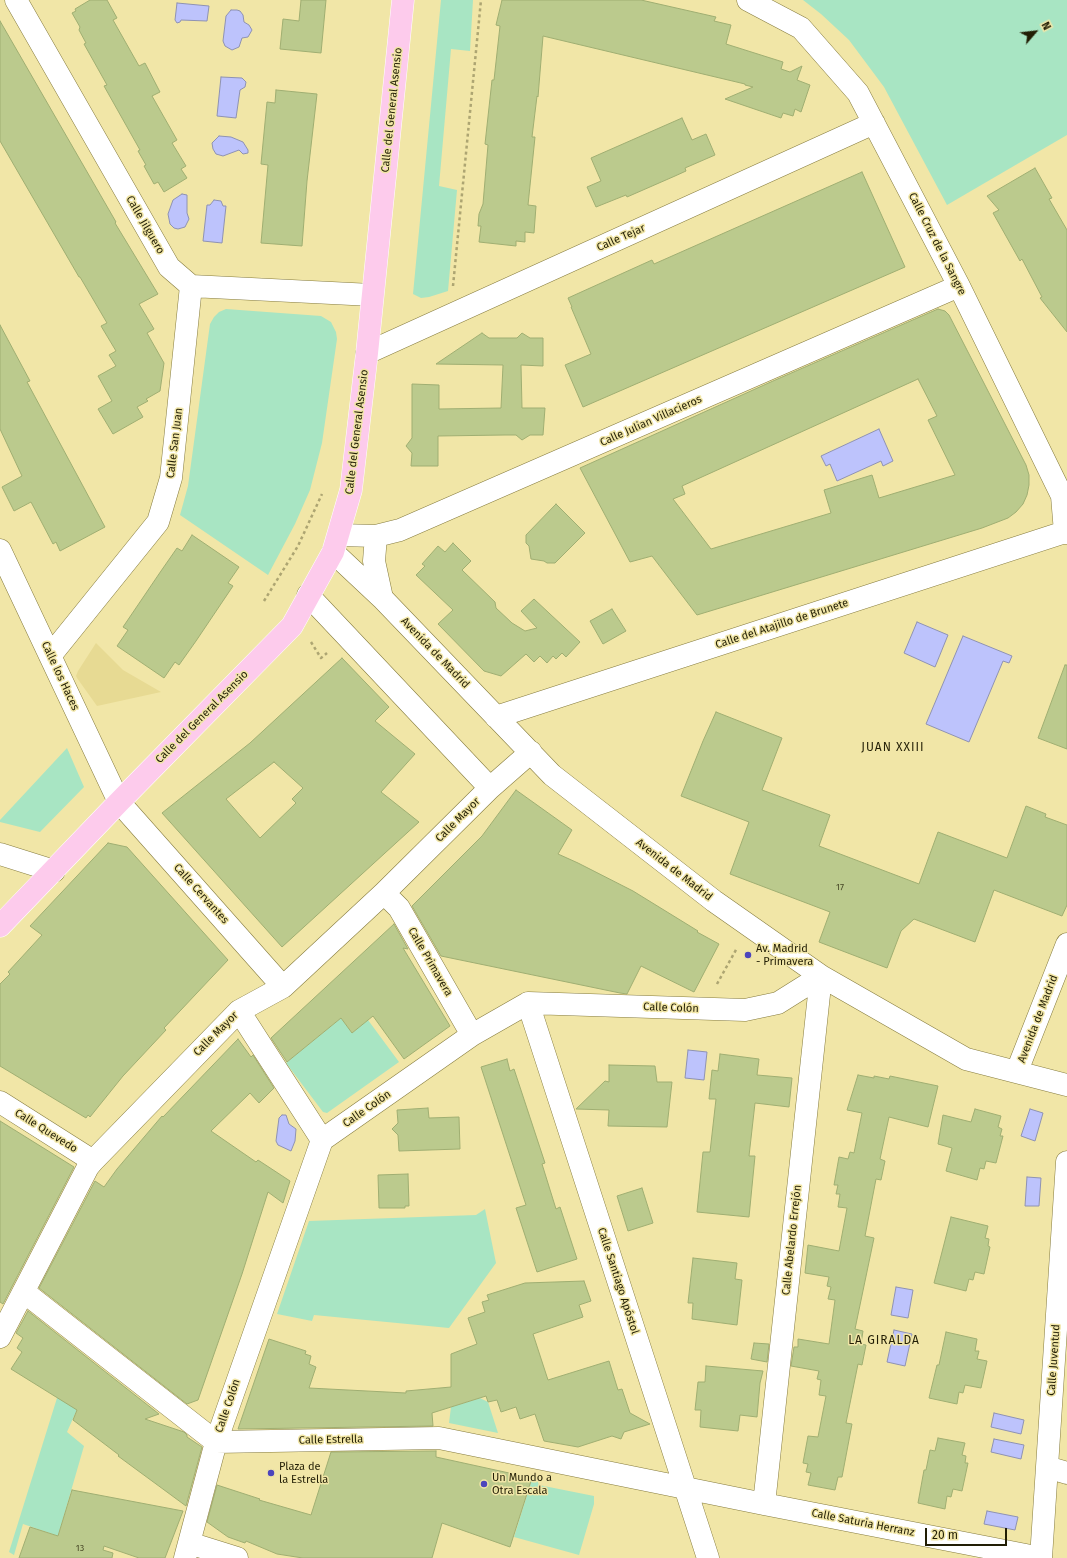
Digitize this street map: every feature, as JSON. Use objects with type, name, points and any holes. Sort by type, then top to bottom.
[{"type":"main road","name":"Calle del General Asensio","points":[[0,926],[119,802],[292,626],[336,543],[351,490],[367,354],[403,0]]},
{"type":"street","name":"Calle Jilguero","points":[[16,0],[169,267],[191,286]]},
{"type":"street","name":"Calle Cruz de la Sangre","points":[[748,0],[801,28],[858,93],[959,286],[1062,496],[1066,533]]},
{"type":"street","name":"Calle Tejar","points":[[367,354],[874,123]]},
{"type":"street","points":[[191,286],[372,295]]},
{"type":"street","name":"Calle San Juan","points":[[50,656],[158,522],[171,478],[191,286]]},
{"type":"street","name":"Calle Julian Villacieros","points":[[336,543],[400,530],[959,286]]},
{"type":"street","name":"Calle del Atajillo de Brunete","points":[[496,717],[1066,533]]},
{"type":"street","points":[[376,536],[374,561],[382,598]]},
{"type":"street","name":"Avenida de Madrid","points":[[336,543],[382,598],[552,775],[714,901],[821,976],[966,1059],[1067,1085]]},
{"type":"street","name":"Calle los Haces","points":[[0,550],[119,802]]},
{"type":"street","points":[[308,595],[490,788]]},
{"type":"street","name":"Calle Mayor","points":[[0,1337],[88,1166],[239,1011],[283,986],[384,893],[490,788],[531,752]]},
{"type":"street","name":"Calle Cervantes","points":[[119,802],[283,986]]},
{"type":"street","points":[[0,854],[54,870]]},
{"type":"street","name":"Calle Primavera","points":[[384,893],[399,908],[472,1034]]},
{"type":"street","name":"Avenida de Madrid","points":[[1017,1071],[1067,944]]},
{"type":"street","name":"Calle Colón","points":[[187,1550],[216,1442],[322,1140],[472,1034],[528,1003],[745,1010],[778,1003],[821,976]]},
{"type":"street","name":"Calle Abelardo Errejón","points":[[764,1504],[821,976]]},
{"type":"street","name":"Calle Santiago Apóstol","points":[[528,1003],[708,1558]]},
{"type":"street","points":[[239,1011],[322,1140]]},
{"type":"street","name":"Calle Quevedo","points":[[0,1102],[93,1161]]},
{"type":"street","name":"Calle Juventud","points":[[1041,1558],[1057,1470],[1067,1162]]},
{"type":"street","points":[[24,1292],[216,1442]]},
{"type":"street","name":"Calle Estrella","points":[[216,1442],[439,1438],[685,1487]]},
{"type":"street","name":"Calle Saturia Herranz","points":[[685,1487],[764,1504],[1041,1558]]},
{"type":"street","points":[[187,1550],[237,1558]]},
{"type":"path","points":[[457,313],[451,299],[481,0]]},
{"type":"path","points":[[264,601],[298,546],[324,490]]},
{"type":"path","points":[[311,642],[321,658],[330,650]]},
{"type":"path","points":[[704,1009],[749,926]]},
{"type":"shaded area","points":[[96,643],[123,670],[161,692],[97,706],[76,676]]},
{"type":"green space","points":[[441,0],[473,0],[470,51],[451,49],[439,186],[457,190],[448,291],[421,298],[413,294]]},
{"type":"green space","points":[[803,0],[1067,0],[1067,135],[947,205],[884,87],[849,40],[821,14]]},
{"type":"green space","points":[[226,309],[321,316],[331,322],[336,332],[337,339],[322,443],[310,490],[295,524],[268,575],[180,515],[188,486],[210,324],[219,312]]},
{"type":"green space","points":[[67,748],[84,787],[40,832],[0,822],[0,820]]},
{"type":"green space","points":[[341,1018],[352,1033],[368,1020],[399,1062],[327,1113],[323,1112],[286,1063]]},
{"type":"green space","points":[[485,1209],[496,1263],[449,1328],[314,1315],[312,1321],[277,1314],[309,1221],[476,1215]]},
{"type":"green space","points":[[71,1375],[87,1387],[67,1432],[84,1446],[58,1536],[23,1524],[14,1555],[9,1552],[57,1398]]},
{"type":"green space","points":[[480,1398],[488,1402],[498,1433],[449,1423],[451,1407]]},
{"type":"green space","points":[[532,1479],[537,1480],[539,1485],[594,1496],[594,1504],[579,1555],[514,1537]]},
{"type":"water","points":[[177,3],[209,6],[207,21],[181,20],[177,23],[175,20]]},
{"type":"water","points":[[231,10],[240,11],[243,15],[244,22],[249,25],[252,30],[248,37],[242,38],[239,47],[232,50],[225,46],[223,41],[226,16]]},
{"type":"water","points":[[221,77],[242,78],[246,82],[245,87],[240,90],[236,118],[217,116]]},
{"type":"water","points":[[219,136],[231,137],[243,142],[248,150],[248,153],[243,154],[239,150],[223,156],[216,154],[212,143]]},
{"type":"water","points":[[182,194],[187,195],[187,213],[189,219],[185,227],[178,229],[174,228],[170,224],[168,214],[173,200]]},
{"type":"water","points":[[214,200],[221,201],[223,206],[226,206],[222,243],[203,241],[207,205],[210,205]]},
{"type":"water","points":[[879,429],[893,461],[883,466],[881,461],[837,481],[830,464],[826,466],[821,456]]},
{"type":"water","points":[[917,622],[948,635],[935,667],[904,653]]},
{"type":"water","points":[[963,636],[1012,656],[1009,663],[1003,661],[969,742],[926,724]]},
{"type":"water","points":[[688,1050],[707,1052],[704,1080],[685,1078]]},
{"type":"water","points":[[1030,1109],[1043,1113],[1035,1141],[1021,1136]]},
{"type":"water","points":[[282,1115],[286,1115],[289,1124],[296,1129],[295,1141],[291,1151],[278,1145],[276,1141],[279,1118]]},
{"type":"water","points":[[1027,1177],[1041,1178],[1039,1206],[1025,1206]]},
{"type":"water","points":[[896,1287],[913,1290],[908,1318],[891,1315]]},
{"type":"water","points":[[894,1330],[912,1334],[905,1366],[887,1362]]},
{"type":"water","points":[[994,1413],[1024,1420],[1021,1434],[991,1427]]},
{"type":"water","points":[[994,1439],[1024,1445],[1021,1459],[991,1452]]},
{"type":"water","points":[[987,1511],[1018,1517],[1015,1530],[984,1524]]},
{"type":"building","points":[[90,0],[107,0],[117,18],[113,20],[139,66],[145,63],[160,92],[152,96],[177,140],[172,143],[186,166],[181,169],[187,178],[164,192],[158,182],[154,184],[144,166],[146,165],[138,151],[140,150],[104,86],[107,85],[84,44],[86,43],[79,30],[80,27],[72,13],[76,11],[75,9]]},
{"type":"building","points":[[301,0],[326,0],[321,53],[280,49],[283,19],[299,21]]},
{"type":"building","points":[[502,0],[641,0],[716,17],[714,21],[731,25],[726,44],[783,62],[781,69],[790,72],[802,66],[797,80],[810,85],[801,112],[795,109],[793,116],[783,113],[781,118],[725,99],[753,87],[745,84],[543,36],[538,97],[537,96],[532,137],[535,137],[528,205],[536,206],[534,233],[525,232],[525,242],[516,241],[516,246],[479,242],[481,226],[478,226],[479,214],[483,204],[488,145],[485,144],[500,26],[496,25]]},
{"type":"building","points":[[0,21],[116,222],[115,223],[158,294],[139,304],[154,329],[147,333],[164,363],[160,391],[146,399],[148,401],[137,407],[143,417],[113,434],[98,409],[112,401],[98,376],[116,366],[109,355],[116,351],[101,326],[107,323],[0,141]]},
{"type":"building","points":[[276,90],[317,94],[307,181],[302,246],[261,243],[268,165],[261,164],[267,102],[275,103]]},
{"type":"building","points":[[682,118],[692,140],[706,134],[715,155],[685,168],[686,171],[627,197],[626,195],[596,207],[587,187],[601,181],[591,158]]},
{"type":"building","points":[[1035,168],[1052,198],[1049,199],[1067,230],[1067,332],[1040,298],[1042,297],[1022,259],[1020,261],[993,213],[999,210],[987,196]]},
{"type":"building","points":[[862,172],[905,267],[583,407],[565,365],[591,354],[568,298],[652,260],[654,264]]},
{"type":"building","points":[[938,309],[945,311],[949,315],[1026,465],[1029,475],[1029,485],[1023,504],[1008,518],[982,528],[697,615],[652,556],[630,562],[580,468]],"holes":[[[918,379],[937,416],[928,420],[955,475],[879,498],[872,475],[824,490],[831,513],[711,549],[673,499],[685,494],[682,486]]]},
{"type":"building","points":[[0,325],[30,381],[27,382],[105,527],[60,551],[56,542],[53,544],[31,502],[14,511],[2,487],[22,476],[0,429]]},
{"type":"building","points":[[482,333],[489,338],[517,338],[522,333],[530,338],[543,338],[543,366],[521,365],[522,408],[545,408],[543,435],[530,435],[522,440],[516,435],[438,436],[438,466],[411,466],[412,453],[406,446],[412,438],[412,384],[439,385],[439,409],[501,408],[503,365],[436,364]]},
{"type":"building","points":[[556,504],[585,533],[555,563],[547,563],[544,561],[531,559],[529,546],[526,543],[526,535]]},
{"type":"building","points":[[192,535],[239,567],[228,583],[233,586],[196,641],[179,665],[175,662],[164,678],[117,646],[128,630],[123,627],[177,548],[182,551]]},
{"type":"building","points":[[453,543],[471,561],[462,570],[495,602],[496,608],[512,623],[525,631],[537,628],[521,611],[534,599],[580,642],[566,657],[562,653],[556,659],[553,656],[547,663],[540,656],[534,662],[526,654],[501,676],[484,671],[438,624],[453,610],[416,575],[425,566],[422,564],[438,546],[445,552]]},
{"type":"building","points":[[612,609],[626,631],[603,644],[590,621]]},
{"type":"building","points":[[342,658],[389,707],[375,721],[415,754],[381,792],[419,822],[282,947],[162,813],[250,743]],"holes":[[[274,762],[303,788],[292,799],[296,803],[260,838],[226,799]]]},
{"type":"building","points":[[1065,665],[1067,665],[1067,749],[1038,738]]},
{"type":"building","points":[[716,712],[782,738],[762,790],[830,815],[819,846],[919,884],[938,832],[1007,858],[1026,806],[1046,814],[1045,817],[1067,825],[1067,905],[1062,916],[994,890],[975,942],[914,919],[901,931],[887,968],[819,942],[830,912],[730,874],[749,822],[681,796]]},
{"type":"building","points":[[516,790],[572,830],[558,854],[633,891],[698,931],[697,932],[719,944],[694,992],[641,966],[627,994],[441,956],[412,906],[482,836]]},
{"type":"building","points":[[108,843],[127,847],[228,960],[164,1028],[166,1030],[123,1076],[90,1117],[88,1115],[86,1118],[0,1066],[0,984],[10,974],[8,972],[42,935],[30,926]]},
{"type":"building","points":[[394,924],[408,949],[403,948],[450,1026],[404,1059],[373,1016],[352,1033],[341,1018],[287,1062],[271,1038]]},
{"type":"building","points":[[238,1039],[251,1057],[253,1055],[274,1088],[259,1103],[250,1093],[211,1131],[256,1162],[258,1160],[290,1181],[283,1203],[268,1192],[242,1274],[198,1400],[187,1404],[39,1288],[95,1181],[104,1187],[117,1169],[162,1116],[163,1117]]},
{"type":"building","points":[[720,1054],[759,1059],[757,1075],[792,1078],[789,1107],[755,1103],[749,1156],[755,1156],[749,1217],[697,1212],[703,1152],[710,1152],[716,1099],[709,1099],[712,1070],[718,1071]]},
{"type":"building","points":[[507,1059],[510,1071],[514,1069],[545,1163],[542,1164],[556,1209],[560,1207],[577,1259],[537,1272],[516,1208],[526,1205],[481,1067]]},
{"type":"building","points":[[609,1065],[655,1066],[657,1082],[672,1082],[667,1127],[608,1126],[609,1110],[576,1109],[605,1081],[609,1082]]},
{"type":"building","points":[[858,1075],[889,1079],[890,1076],[938,1086],[928,1127],[889,1117],[880,1159],[885,1161],[881,1180],[876,1179],[865,1236],[874,1238],[855,1329],[863,1331],[861,1344],[866,1345],[862,1365],[858,1364],[846,1423],[852,1424],[842,1477],[838,1477],[835,1490],[808,1485],[811,1473],[806,1472],[808,1464],[803,1463],[808,1436],[818,1437],[826,1396],[819,1395],[821,1380],[817,1379],[819,1371],[791,1366],[794,1347],[798,1347],[798,1339],[829,1344],[835,1300],[828,1299],[831,1287],[827,1286],[829,1277],[805,1273],[808,1245],[839,1251],[847,1208],[838,1207],[840,1194],[836,1194],[838,1185],[834,1185],[839,1157],[848,1159],[850,1152],[854,1153],[862,1113],[847,1110]]},
{"type":"building","points":[[428,1108],[429,1118],[459,1117],[460,1149],[399,1151],[398,1135],[392,1129],[398,1123],[397,1110]]},
{"type":"building","points":[[975,1109],[1001,1116],[998,1127],[1002,1129],[1000,1136],[1003,1136],[996,1163],[986,1161],[984,1169],[980,1168],[977,1180],[946,1171],[952,1148],[938,1144],[943,1115],[971,1122]]},
{"type":"building","points":[[0,1121],[74,1167],[3,1304],[0,1302]]},
{"type":"building","points":[[408,1174],[409,1206],[405,1206],[405,1208],[379,1208],[378,1175]]},
{"type":"building","points":[[642,1188],[653,1223],[628,1231],[617,1196]]},
{"type":"building","points":[[951,1217],[988,1226],[985,1238],[989,1239],[988,1246],[990,1247],[984,1274],[975,1272],[973,1280],[969,1279],[966,1291],[934,1283]]},
{"type":"building","points":[[693,1258],[737,1263],[735,1279],[742,1280],[737,1325],[692,1319],[693,1303],[688,1303]]},
{"type":"building","points":[[584,1281],[591,1301],[579,1305],[583,1317],[533,1334],[548,1380],[609,1361],[618,1390],[622,1389],[630,1413],[650,1424],[624,1432],[621,1439],[612,1436],[578,1447],[544,1441],[535,1414],[520,1419],[516,1407],[501,1412],[497,1400],[488,1402],[486,1396],[432,1413],[433,1426],[238,1429],[269,1339],[306,1351],[305,1354],[311,1356],[309,1364],[316,1367],[309,1388],[406,1393],[406,1391],[451,1387],[451,1354],[477,1344],[468,1318],[485,1312],[482,1302],[489,1300],[487,1295],[525,1283]]},
{"type":"building","points":[[28,1311],[159,1414],[145,1419],[184,1432],[187,1437],[202,1447],[186,1506],[118,1456],[119,1455],[73,1420],[77,1410],[11,1369],[22,1352],[17,1348],[23,1338],[16,1333]]},
{"type":"building","points":[[946,1332],[977,1339],[975,1351],[979,1351],[977,1359],[987,1361],[981,1388],[965,1385],[963,1393],[959,1392],[957,1404],[929,1398],[937,1365],[939,1365]]},
{"type":"building","points":[[754,1343],[769,1344],[767,1362],[751,1359]]},
{"type":"building","points":[[706,1366],[763,1371],[760,1383],[757,1417],[740,1415],[738,1431],[700,1427],[701,1410],[695,1410],[698,1382],[705,1382]]},
{"type":"building","points":[[938,1438],[965,1443],[962,1455],[966,1456],[965,1463],[968,1463],[962,1491],[953,1489],[951,1497],[947,1496],[945,1509],[918,1503],[924,1470],[926,1470],[930,1450],[935,1451]]},
{"type":"building","points":[[436,1451],[436,1457],[532,1478],[510,1547],[442,1523],[432,1558],[303,1558],[277,1554],[246,1541],[245,1543],[228,1537],[207,1522],[217,1485],[260,1499],[259,1500],[311,1515],[331,1452]]},
{"type":"building","points":[[72,1490],[183,1511],[165,1558],[139,1558],[104,1546],[103,1550],[113,1553],[112,1558],[19,1558],[30,1527],[58,1536]]},
{"type":"place","name":"Av. Madrid - Primavera","points":[[748,955]]},
{"type":"place","name":"Plaza de la Estrella","points":[[271,1473]]},
{"type":"place","name":"Un Mundo a Otra Escala","points":[[484,1484]]},
{"type":"district","name":"JUAN XXIII","points":[[893,748]]},
{"type":"district","name":"LA GIRALDA","points":[[884,1341]]}]
